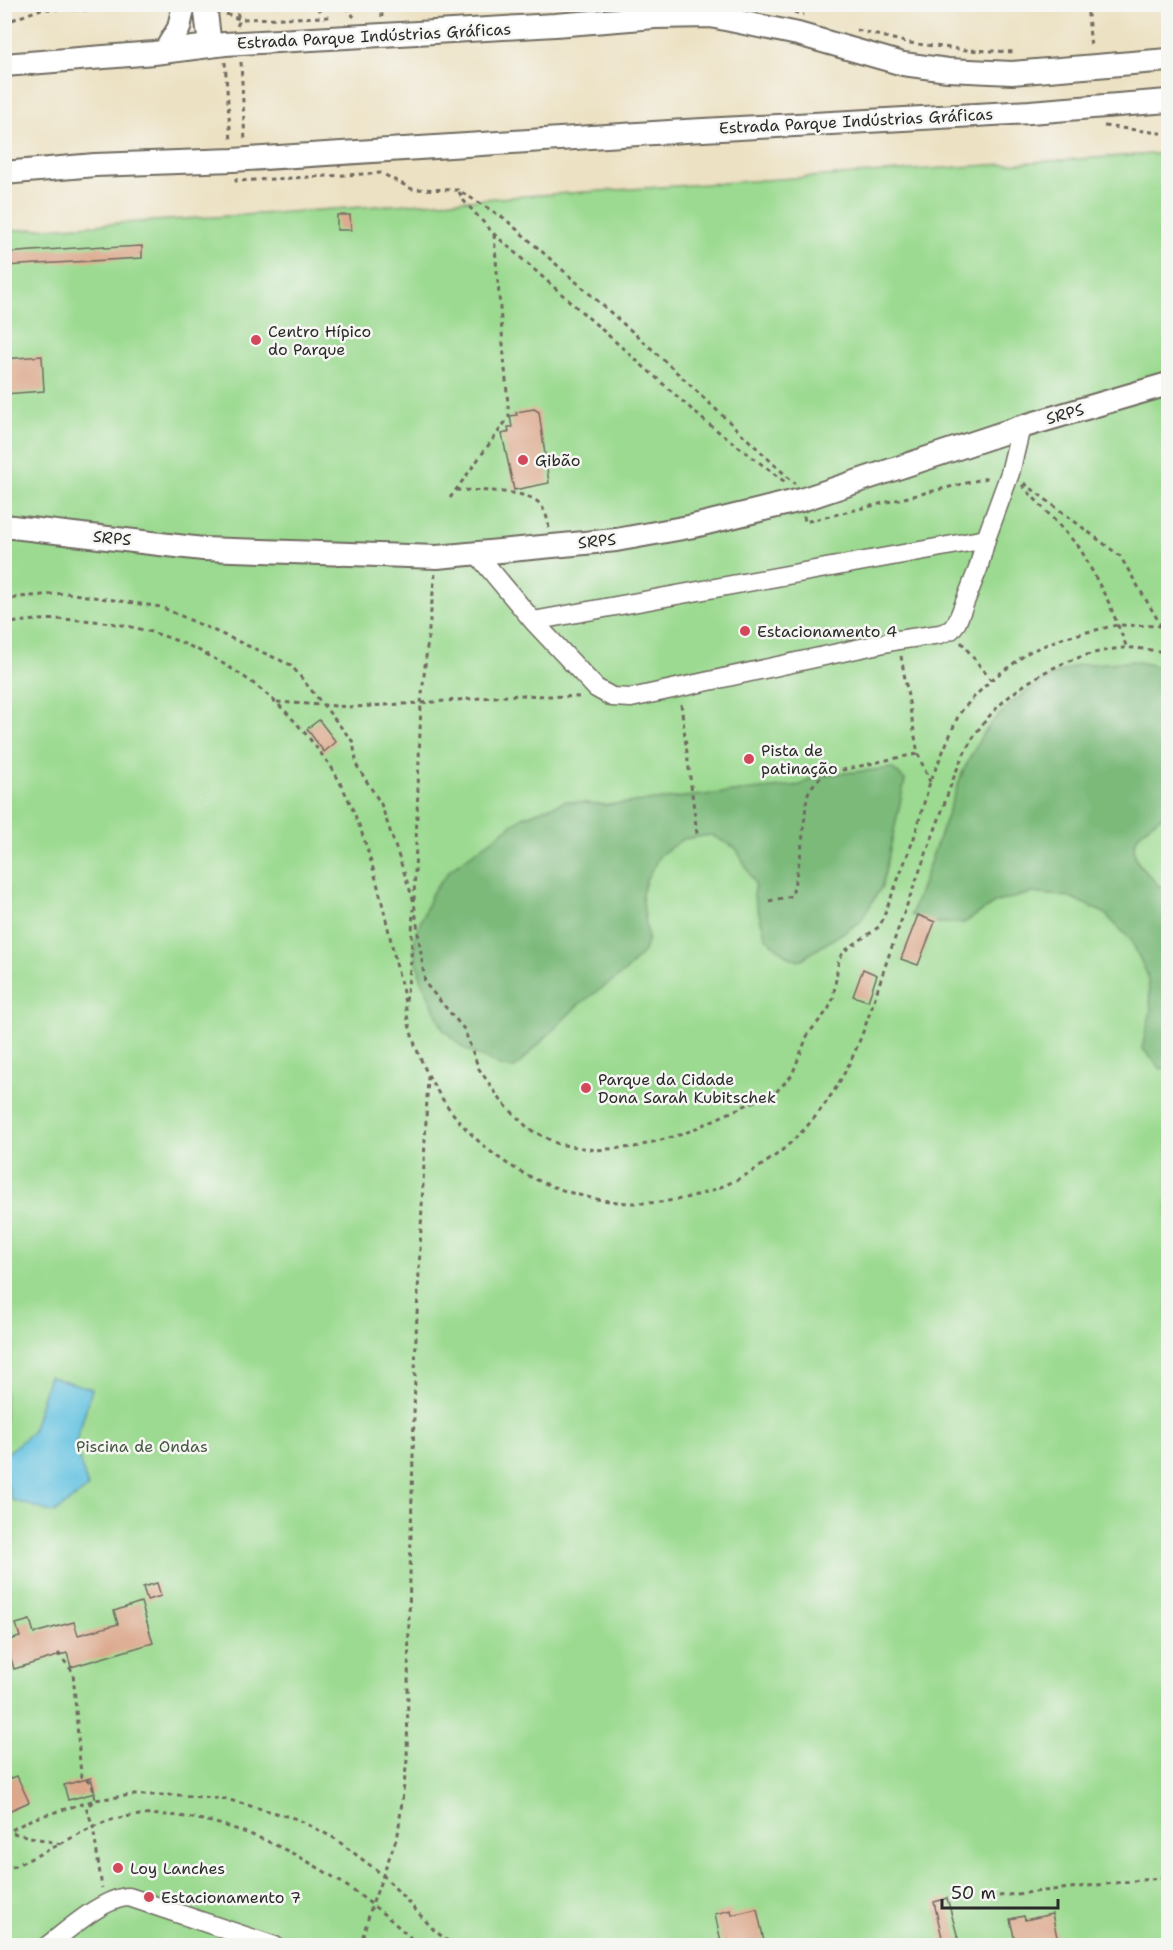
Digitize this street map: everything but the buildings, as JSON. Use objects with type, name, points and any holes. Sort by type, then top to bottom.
[{"type":"main road","points":[[165,51],[179,28],[184,4]]},
{"type":"main road","points":[[215,9],[218,45]]},
{"type":"main road","name":"Estrada Parque Indústrias Gráficas","points":[[4,65],[218,45],[655,17],[711,16],[798,34],[903,64],[948,70],[1012,73],[1168,60]]},
{"type":"main road","name":"Estrada Parque Indústrias Gráficas","points":[[4,173],[95,165],[232,160],[1168,102]]},
{"type":"main road","name":"SRPS","points":[[8,523],[203,549],[437,557],[616,540],[672,530],[796,501],[1021,427],[1168,384]]},
{"type":"lane","points":[[477,554],[533,621],[596,688],[612,697],[631,698],[898,640],[940,634],[951,630],[957,622],[978,569],[986,539],[1011,473],[1021,427]]},
{"type":"lane","points":[[533,621],[986,539]]},
{"type":"lane","points":[[47,1946],[105,1905],[123,1897],[135,1898],[275,1946]]},
{"type":"path","points":[[4,23],[41,9],[88,10],[110,4]]},
{"type":"path","points":[[311,4],[318,10],[362,4]]},
{"type":"path","points":[[381,4],[382,17]]},
{"type":"path","points":[[759,4],[780,6],[810,16]]},
{"type":"path","points":[[345,5],[354,17]]},
{"type":"path","points":[[215,9],[236,181],[381,173],[412,189],[458,190],[504,218],[653,350],[794,481],[796,501]]},
{"type":"path","points":[[850,28],[909,43],[967,50],[1018,52]]},
{"type":"path","points":[[218,45],[241,56],[245,145],[232,160]]},
{"type":"path","points":[[1091,48],[1101,48]]},
{"type":"path","points":[[1096,107],[1098,126],[1168,134]]},
{"type":"path","points":[[458,190],[464,201],[494,234],[706,422],[785,482],[806,522],[1011,473]]},
{"type":"path","points":[[450,498],[509,417],[494,234]]},
{"type":"path","points":[[1011,473],[1080,548],[1109,603],[1127,648]]},
{"type":"path","points":[[1011,473],[1120,556],[1168,637]]},
{"type":"path","points":[[456,489],[526,496],[532,499],[538,503],[548,517],[552,546]]},
{"type":"path","points":[[406,1003],[411,961],[422,703],[437,557]]},
{"type":"path","points":[[4,601],[19,597],[66,593],[161,607],[291,665],[353,742],[357,766],[381,804],[414,902],[425,983],[464,1029],[479,1069],[502,1102],[529,1129],[558,1144],[595,1150],[635,1147],[682,1134],[777,1091],[792,1075],[808,1034],[828,1010],[833,999],[839,958],[846,950],[880,926],[914,838],[930,782],[959,714],[991,680],[1029,652],[1062,638],[1117,625],[1162,626],[1168,629]]},
{"type":"path","points":[[4,624],[68,619],[109,622],[157,633],[200,650],[238,672],[277,702],[336,773],[358,821],[406,1003],[410,1027],[428,1075],[447,1105],[459,1121],[494,1156],[522,1173],[562,1192],[602,1201],[647,1203],[689,1197],[725,1185],[767,1163],[796,1139],[826,1105],[851,1061],[868,1018],[956,773],[971,740],[991,713],[1015,691],[1040,674],[1091,655],[1127,648],[1168,652]]},
{"type":"path","points":[[951,630],[991,680]]},
{"type":"path","points":[[898,640],[918,754],[930,782]]},
{"type":"path","points":[[680,687],[697,834]]},
{"type":"path","points":[[277,702],[352,707],[518,695],[612,697]]},
{"type":"path","points":[[769,901],[792,896],[801,852],[807,796],[822,775],[870,765],[881,760],[918,754]]},
{"type":"path","points":[[360,1946],[372,1905],[398,1834],[407,1760],[415,1371],[428,1075]]},
{"type":"path","points":[[57,1653],[73,1672],[81,1776],[92,1783],[95,1800]]},
{"type":"path","points":[[6,1832],[32,1819],[95,1800],[177,1794],[226,1799],[297,1820],[334,1838],[383,1875],[434,1930],[454,1946]]},
{"type":"path","points":[[95,1800],[86,1807],[93,1826],[105,1905]]},
{"type":"path","points":[[4,1871],[93,1826],[123,1817],[158,1814],[186,1817],[243,1832],[290,1851],[338,1880],[372,1905],[418,1946]]},
{"type":"path","points":[[6,1832],[61,1844]]},
{"type":"path","points":[[981,1898],[1168,1877]]},
{"type":"green space","name":"Parque da Cidade Dona Sarah Kubitschek","points":[[1168,153],[1168,1945],[5,1945],[4,231]]},
{"type":"green space","points":[[1135,661],[1168,669],[1168,813],[1141,833],[1134,847],[1141,867],[1159,886],[1168,887],[1168,1068],[1161,1069],[1142,1048],[1151,1011],[1147,974],[1131,940],[1104,913],[1070,897],[1032,893],[996,902],[964,923],[932,923],[911,915],[963,771],[982,735],[993,721],[1015,700],[1043,680],[1077,665]]},
{"type":"green space","points":[[892,768],[905,780],[882,886],[860,922],[799,961],[787,956],[766,938],[754,897],[755,884],[736,848],[711,835],[683,839],[660,855],[646,880],[642,895],[648,939],[644,951],[625,972],[578,1005],[515,1068],[502,1067],[463,1048],[443,1029],[421,978],[414,950],[416,933],[432,893],[450,870],[523,817],[566,801],[606,805],[801,785],[814,776]]},
{"type":"water","points":[[49,1376],[92,1389],[75,1445],[88,1488],[54,1513],[12,1500],[5,1475],[5,1455],[32,1432]]},
{"type":"place","name":"Centro Hípico do Parque","points":[[256,340]]},
{"type":"place","name":"Gibão","points":[[523,460]]},
{"type":"place","name":"Estacionamento 4","points":[[745,631]]},
{"type":"place","name":"Pista de patinação","points":[[749,759]]},
{"type":"place","name":"Parque da Cidade Dona Sarah Kubitschek","points":[[586,1088]]},
{"type":"place","name":"Loy Lanches","points":[[118,1868]]},
{"type":"place","name":"Estacionamento 7","points":[[149,1897]]},
{"type":"park label","name":"Piscina de Ondas","points":[[142,1446]]}]
